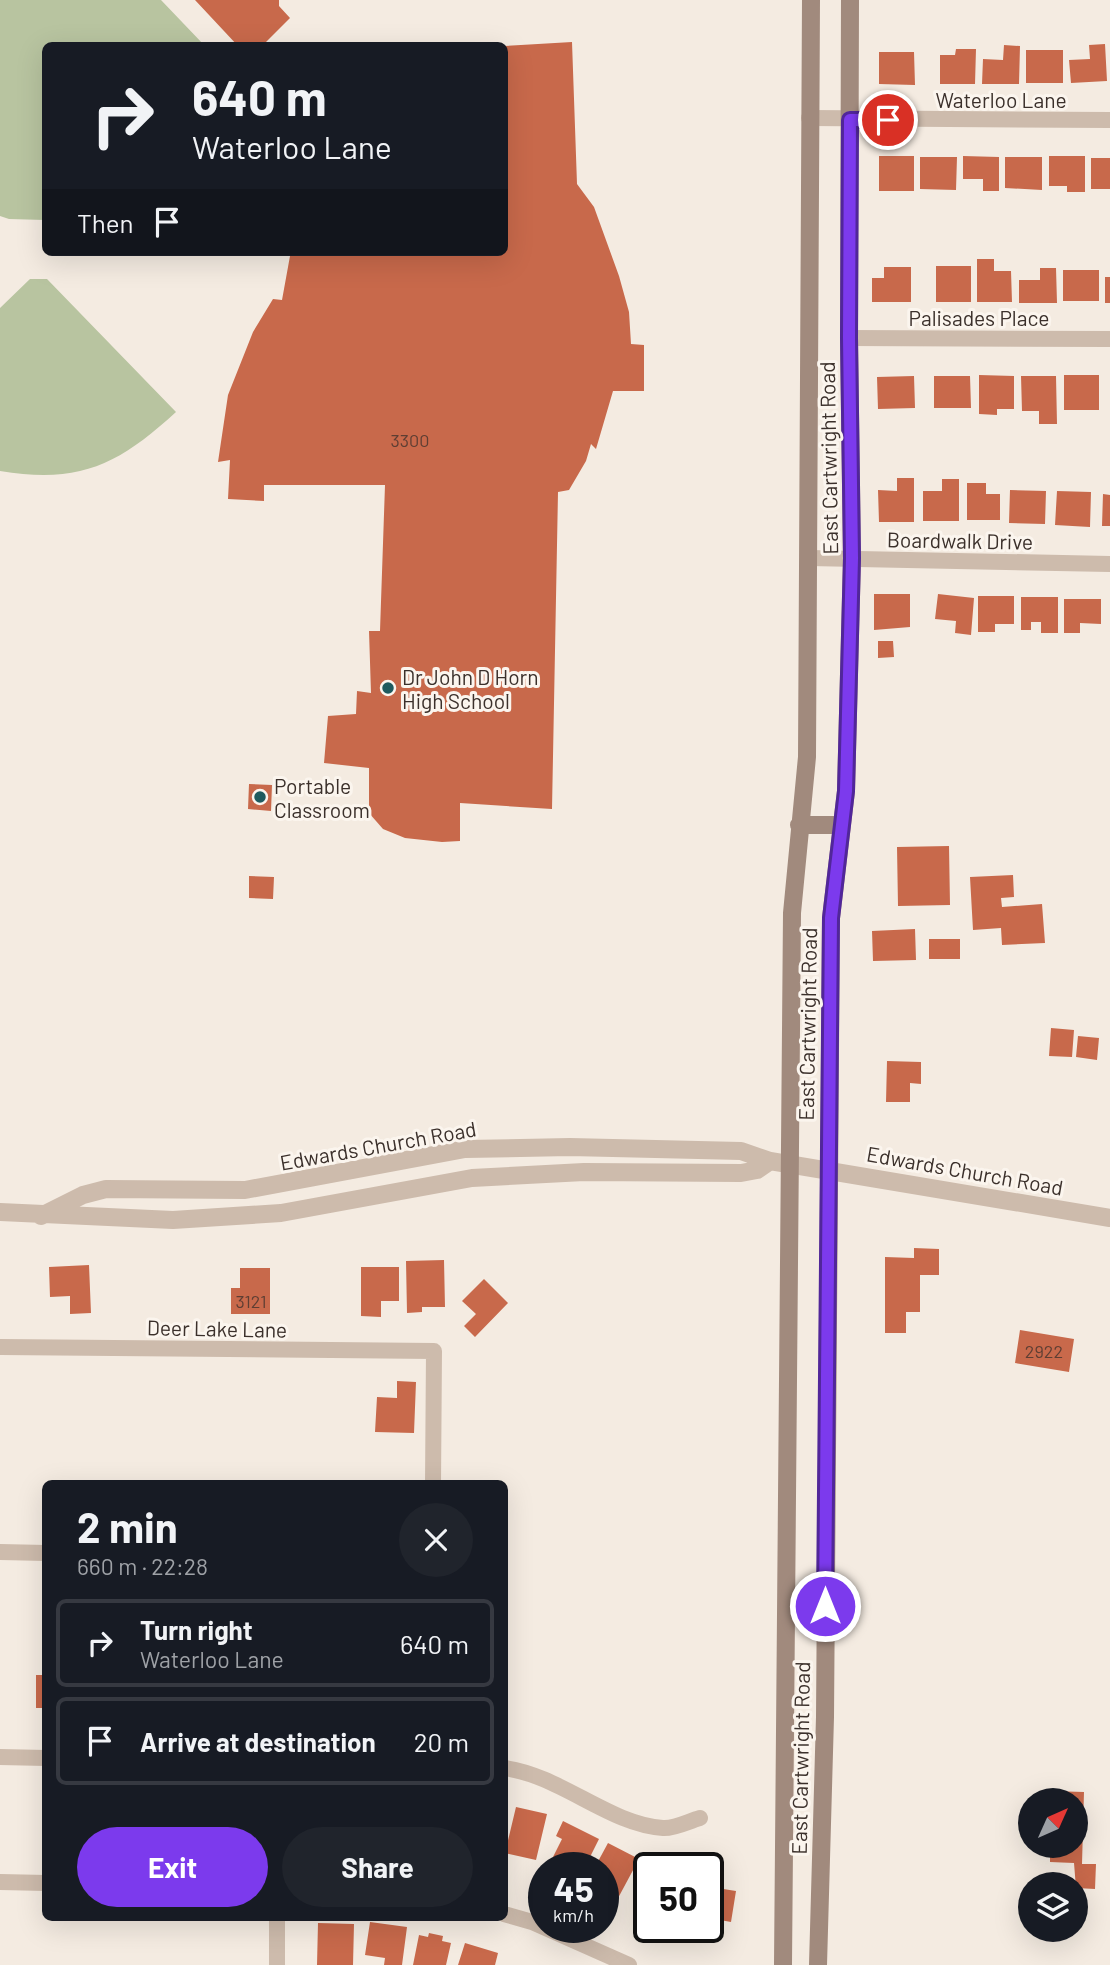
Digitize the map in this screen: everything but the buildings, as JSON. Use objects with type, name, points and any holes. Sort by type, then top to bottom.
[{"type":"main road","name":"East Cartwright Road","points":[[783,1965],[792,913],[807,757],[808,118],[811,0]]},
{"type":"main road","name":"East Cartwright Road","points":[[818,1965],[825,1717],[831,918],[846,791],[852,558],[849,338],[850,0]]},
{"type":"main road","points":[[800,825],[842,825]]},
{"type":"street","name":"Waterloo Lane","points":[[808,118],[1110,120]]},
{"type":"street","name":"Palisades Place","points":[[849,338],[1110,339]]},
{"type":"street","name":"Boardwalk Drive","points":[[809,558],[1110,564]]},
{"type":"street","name":"Edwards Church Road","points":[[41,1216],[83,1195],[106,1189],[245,1190],[465,1149],[570,1147],[741,1151],[770,1161],[1110,1218]]},
{"type":"street","name":"Edwards Church Road","points":[[0,1212],[41,1216],[173,1220],[281,1213],[472,1178],[584,1172],[741,1172],[757,1170],[770,1161]]},
{"type":"street","name":"Deer Lake Lane","points":[[0,1347],[434,1351],[433,1480]]},
{"type":"street","points":[[0,1552],[42,1553]]},
{"type":"street","points":[[0,1757],[42,1758]]},
{"type":"street","points":[[508,1769],[557,1784],[638,1824],[666,1829],[700,1818]]},
{"type":"street","points":[[0,1882],[42,1883]]},
{"type":"street","points":[[508,1914],[532,1922],[629,1965]]},
{"type":"street","points":[[277,1921],[277,1965]]},
{"type":"green space","points":[[0,0],[161,0],[201,42],[42,42],[42,220],[9,219],[0,216]]},
{"type":"green space","points":[[30,279],[47,279],[176,412],[116,457],[76,472],[53,475],[0,471],[0,308]]},
{"type":"place","name":"Dr John D Horn High School","points":[[388,688]]},
{"type":"place","name":"Portable Classroom","points":[[260,797]]},
{"type":"route","points":[[825,1606],[831,918],[846,791],[852,558],[850,120],[888,120]]}]
